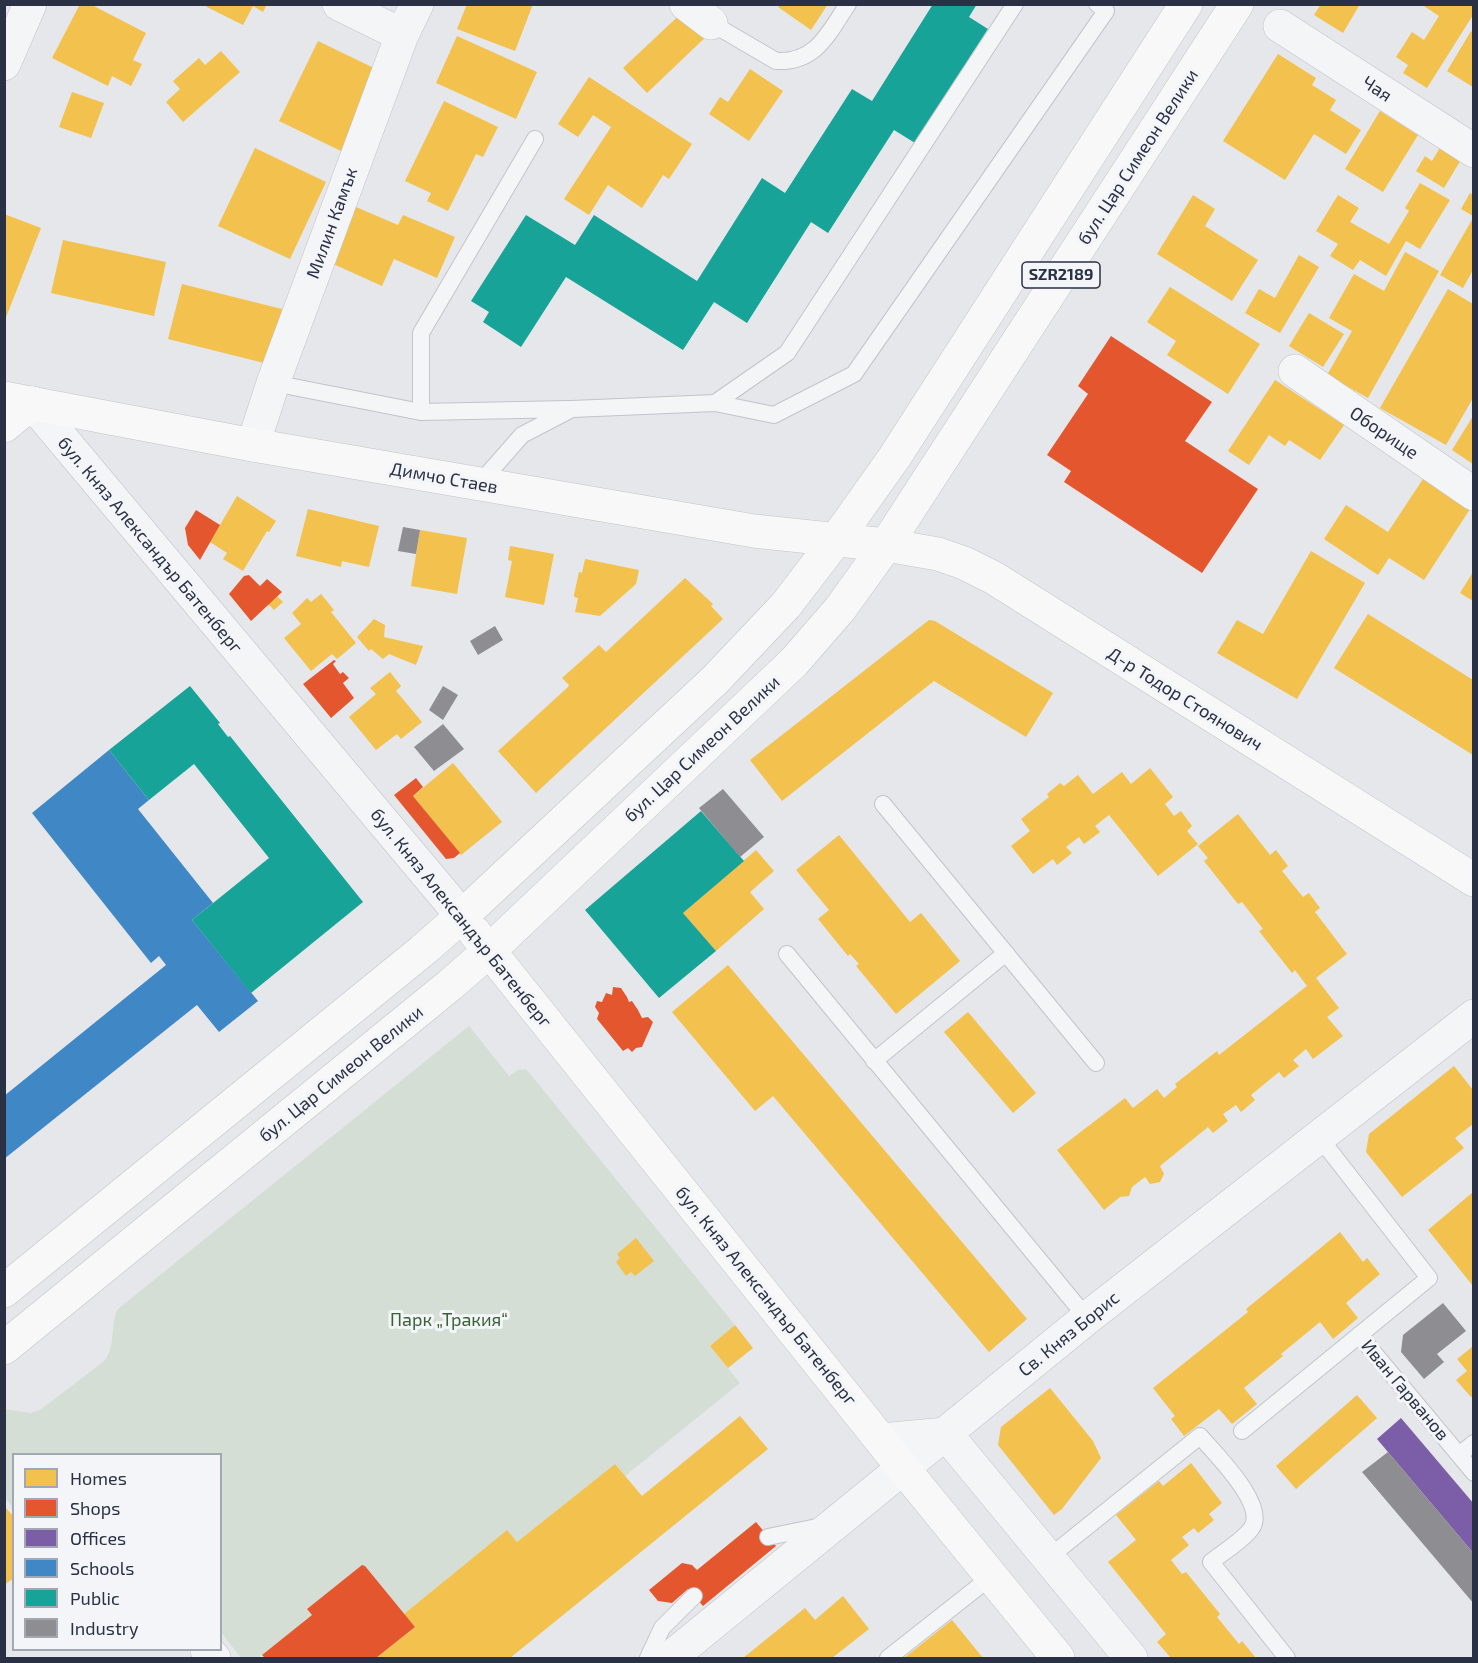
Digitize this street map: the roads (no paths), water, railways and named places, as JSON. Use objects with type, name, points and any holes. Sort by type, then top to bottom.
[{"type":"street","points":[[4,64],[30,4]]},
{"type":"street","points":[[339,4],[402,35]]},
{"type":"street","name":"Милин Камък","points":[[253,445],[273,383],[402,35],[417,4]]},
{"type":"street","name":"SZR2189","points":[[462,916],[715,680],[786,605],[836,541],[894,458],[1186,4]]},
{"type":"street","name":"бул. Цар Симеон Велики","points":[[4,1348],[489,951],[794,662],[840,609],[885,545],[1237,4]]},
{"type":"street","name":"Чая","points":[[1280,26],[1473,152]]},
{"type":"street","name":"Оборище","points":[[1295,371],[1473,494]]},
{"type":"street","points":[[4,426],[18,401]]},
{"type":"street","name":"Димчо Стаев","points":[[18,401],[253,445],[754,531],[885,545]]},
{"type":"street","name":"бул. Княз Александър Батенберг","points":[[18,401],[462,916],[1058,1659]]},
{"type":"street","name":"Д-р Тодор Стоянович","points":[[885,545],[938,554],[964,563],[994,578],[1473,880]]},
{"type":"street","points":[[4,1291],[462,916]]},
{"type":"street","name":"Св. Княз Борис","points":[[670,1659],[1088,1318],[1473,1016]]},
{"type":"street","points":[[881,1440],[946,1434],[1131,1659]]},
{"type":"lane","points":[[699,14],[776,61],[788,62],[819,48],[848,4]]},
{"type":"lane","points":[[715,403],[787,353],[1015,4]]},
{"type":"lane","points":[[273,383],[421,412],[715,403],[774,415],[854,374],[1106,11],[1097,4]]},
{"type":"lane","points":[[421,412],[421,333],[535,139]]},
{"type":"lane","points":[[479,484],[522,435],[572,409]]},
{"type":"lane","points":[[883,804],[1096,1063]]},
{"type":"lane","points":[[874,1061],[1006,953]]},
{"type":"lane","points":[[786,954],[1088,1318]]},
{"type":"lane","points":[[1242,1431],[1429,1278],[1319,1137]]},
{"type":"lane","name":"Иван Гарванов","points":[[1359,1335],[1473,1473]]},
{"type":"lane","points":[[1048,1558],[1200,1436],[1250,1497],[1256,1518],[1251,1528],[1211,1562],[1287,1659]]},
{"type":"lane","points":[[1459,1455],[1473,1443]]},
{"type":"lane","points":[[768,1537],[835,1524]]},
{"type":"lane","points":[[888,1659],[992,1576]]},
{"type":"lane","points":[[648,1659],[662,1628],[694,1596]]},
{"type":"park label","name":"Парк „Тракия“","points":[[449,1320]]}]
